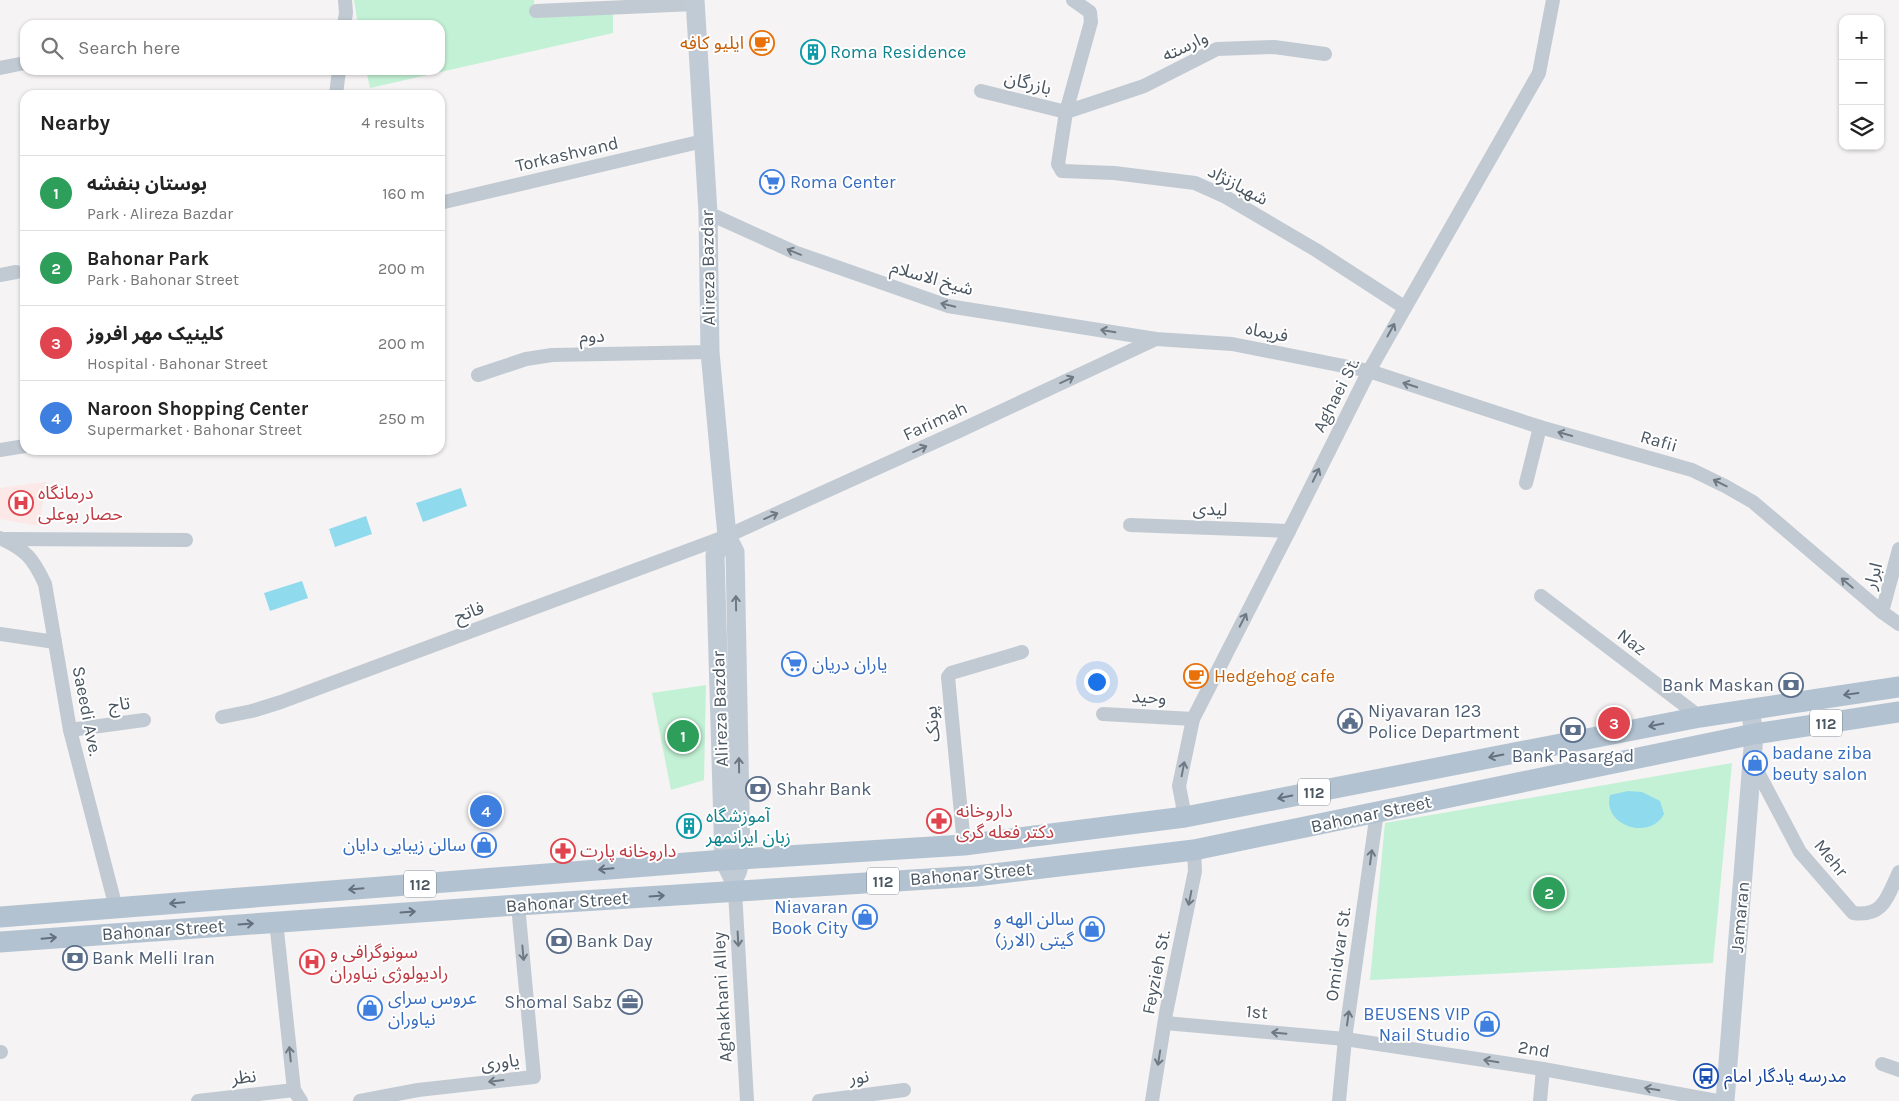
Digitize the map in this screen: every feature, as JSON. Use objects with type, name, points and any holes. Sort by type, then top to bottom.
[{"type":"main road","name":"Alireza Bazdar","points":[[695,2],[708,213],[710,352],[727,536],[735,552],[732,860],[735,887]]},
{"type":"main road","name":"Bahonar Street","points":[[0,916],[732,860],[964,845],[1185,817],[1700,717],[1899,687]]},
{"type":"main road","name":"Jamaran","points":[[1725,1101],[1754,734],[1750,709]]},
{"type":"main road","name":"Bahonar Street","points":[[0,942],[518,905],[735,887],[976,876],[1194,850],[1754,734],[1899,712]]},
{"type":"main road","points":[[1185,817],[1194,850]]},
{"type":"street","points":[[345,0],[345,20]]},
{"type":"street","points":[[1066,112],[1091,22],[1090,12],[1074,0]]},
{"type":"street","name":"Aghaei St.","points":[[1185,817],[1179,786],[1193,719],[1369,371],[1539,73],[1553,0]]},
{"type":"street","points":[[536,11],[695,2]]},
{"type":"street","name":"وارسته","points":[[1066,112],[1144,86],[1217,49],[1274,47],[1325,54]]},
{"type":"street","points":[[0,68],[20,64]]},
{"type":"street","points":[[337,90],[338,75]]},
{"type":"street","name":"بازرگان","points":[[981,91],[1066,112]]},
{"type":"street","name":"شهبازنژاد","points":[[1066,112],[1058,164],[1062,171],[1114,173],[1195,182],[1224,196],[1308,246],[1404,307]]},
{"type":"street","name":"Torkashvand","points":[[445,202],[703,141]]},
{"type":"street","name":"شیخ الاسلام","points":[[708,213],[794,252],[948,306],[1156,338]]},
{"type":"street","points":[[0,275],[16,272]]},
{"type":"street","name":"فریماه","points":[[1156,338],[1232,344],[1369,371]]},
{"type":"street","name":"Farimah","points":[[727,536],[961,430],[1156,338]]},
{"type":"street","name":"دوم","points":[[478,375],[526,358],[552,355],[710,352]]},
{"type":"street","name":"Rafii","points":[[1369,371],[1540,427],[1692,470],[1726,486],[1753,502],[1882,612],[1899,624]]},
{"type":"street","points":[[1526,483],[1540,427]]},
{"type":"street","points":[[0,450],[20,447]]},
{"type":"street","name":"لیدی","points":[[1130,525],[1289,532]]},
{"type":"street","name":"فاتح","points":[[222,718],[281,702],[727,536]]},
{"type":"street","points":[[1,538],[186,540]]},
{"type":"street","name":"Saeedi Ave.","points":[[1,538],[23,550],[36,564],[45,584],[70,730],[116,908]]},
{"type":"street","name":"ابرار","points":[[1882,612],[1899,550]]},
{"type":"street","name":"Naz","points":[[1541,596],[1700,717]]},
{"type":"street","points":[[0,634],[55,642]]},
{"type":"street","name":"پونک","points":[[964,845],[948,677],[951,673],[1022,652]]},
{"type":"street","name":"وحید","points":[[1103,714],[1193,719]]},
{"type":"street","name":"تاج","points":[[70,730],[144,720]]},
{"type":"street","name":"Mehr","points":[[1752,761],[1800,852],[1852,913],[1866,915],[1877,911],[1887,898],[1899,872]]},
{"type":"street","name":"Omidvar St.","points":[[1339,1101],[1345,1039],[1377,812]]},
{"type":"street","name":"Feyzieh St.","points":[[1152,1101],[1195,870],[1194,850]]},
{"type":"street","name":"Aghakhani Alley","points":[[735,887],[747,1101]]},
{"type":"street","name":"یاوری","points":[[360,1101],[418,1090],[534,1077],[518,905]]},
{"type":"street","points":[[276,921],[298,1095]]},
{"type":"street","name":"1st","points":[[1165,1023],[1345,1039]]},
{"type":"street","name":"2nd","points":[[1345,1039],[1543,1069],[1717,1101]]},
{"type":"street","points":[[1882,1064],[1899,1070]]},
{"type":"street","points":[[1540,1101],[1543,1069]]},
{"type":"street","name":"نور","points":[[820,1101],[904,1090]]},
{"type":"street","name":"نظر","points":[[198,1101],[298,1095]]},
{"type":"shaded area","name":"درمانگاه حصار بوعلی","points":[[46,482],[39,526],[0,519],[0,488]]},
{"type":"green space","points":[[354,0],[534,0],[535,16],[613,14],[613,33],[445,71],[445,20],[357,20]]},
{"type":"green space","points":[[367,75],[427,75],[370,88]]},
{"type":"green space","points":[[706,685],[704,780],[671,790],[652,693]]},
{"type":"green space","points":[[1732,763],[1713,963],[1370,980],[1385,823]]},
{"type":"water","points":[[461,488],[467,506],[423,522],[416,503]]},
{"type":"water","points":[[366,516],[372,534],[335,547],[329,529]]},
{"type":"water","points":[[302,581],[308,598],[270,611],[264,593]]},
{"type":"water","points":[[1628,791],[1642,792],[1660,801],[1664,814],[1649,827],[1639,828],[1620,822],[1613,815],[1609,806],[1610,795]]},
{"type":"place","name":"ایلیو کافه","points":[[762,43]]},
{"type":"place","name":"Roma Residence","points":[[813,52]]},
{"type":"place","name":"Roma Center","points":[[772,182]]},
{"type":"place","name":"درمانگاه حصار بوعلی","points":[[21,503]]},
{"type":"place","name":"یاران دریان","points":[[794,664]]},
{"type":"place","name":"Hedgehog cafe","points":[[1196,676]]},
{"type":"place","name":"Bank Maskan","points":[[1791,685]]},
{"type":"place","name":"Niyavaran 123 Police Department","points":[[1350,721]]},
{"type":"place","name":"کلینیک مهر افروز","points":[[1614,723]]},
{"type":"place","name":"Bank Pasargad","points":[[1573,730]]},
{"type":"place","name":"بوستان بنفشه","points":[[683,736]]},
{"type":"place","name":"badane ziba beuty salon","points":[[1755,763]]},
{"type":"place","name":"Shahr Bank","points":[[758,789]]},
{"type":"place","name":"Naroon Shopping Center","points":[[486,811]]},
{"type":"place","name":"داروخانه دکتر فعله گری","points":[[939,821]]},
{"type":"place","name":"آموزشگاه زبان ایرانمهر","points":[[689,826]]},
{"type":"place","name":"سالن زیبایی دایان","points":[[484,845]]},
{"type":"place","name":"داروخانه پارت","points":[[563,851]]},
{"type":"place","name":"Bahonar Park","points":[[1549,893]]},
{"type":"place","name":"Niavaran Book City","points":[[865,917]]},
{"type":"place","name":"سالن الهه و گیتی (الارز)","points":[[1092,929]]},
{"type":"place","name":"Bank Day","points":[[559,941]]},
{"type":"place","name":"Bank Melli Iran","points":[[75,958]]},
{"type":"place","name":"سونوگرافی و رادیولوژی نیاوران","points":[[312,962]]},
{"type":"place","name":"Shomal Sabz","points":[[630,1002]]},
{"type":"place","name":"عروس سرای نیاوران","points":[[370,1008]]},
{"type":"place","name":"BEUSENS VIP Nail Studio","points":[[1487,1024]]},
{"type":"place","name":"مدرسه یادگار امام","points":[[1706,1076]]}]
